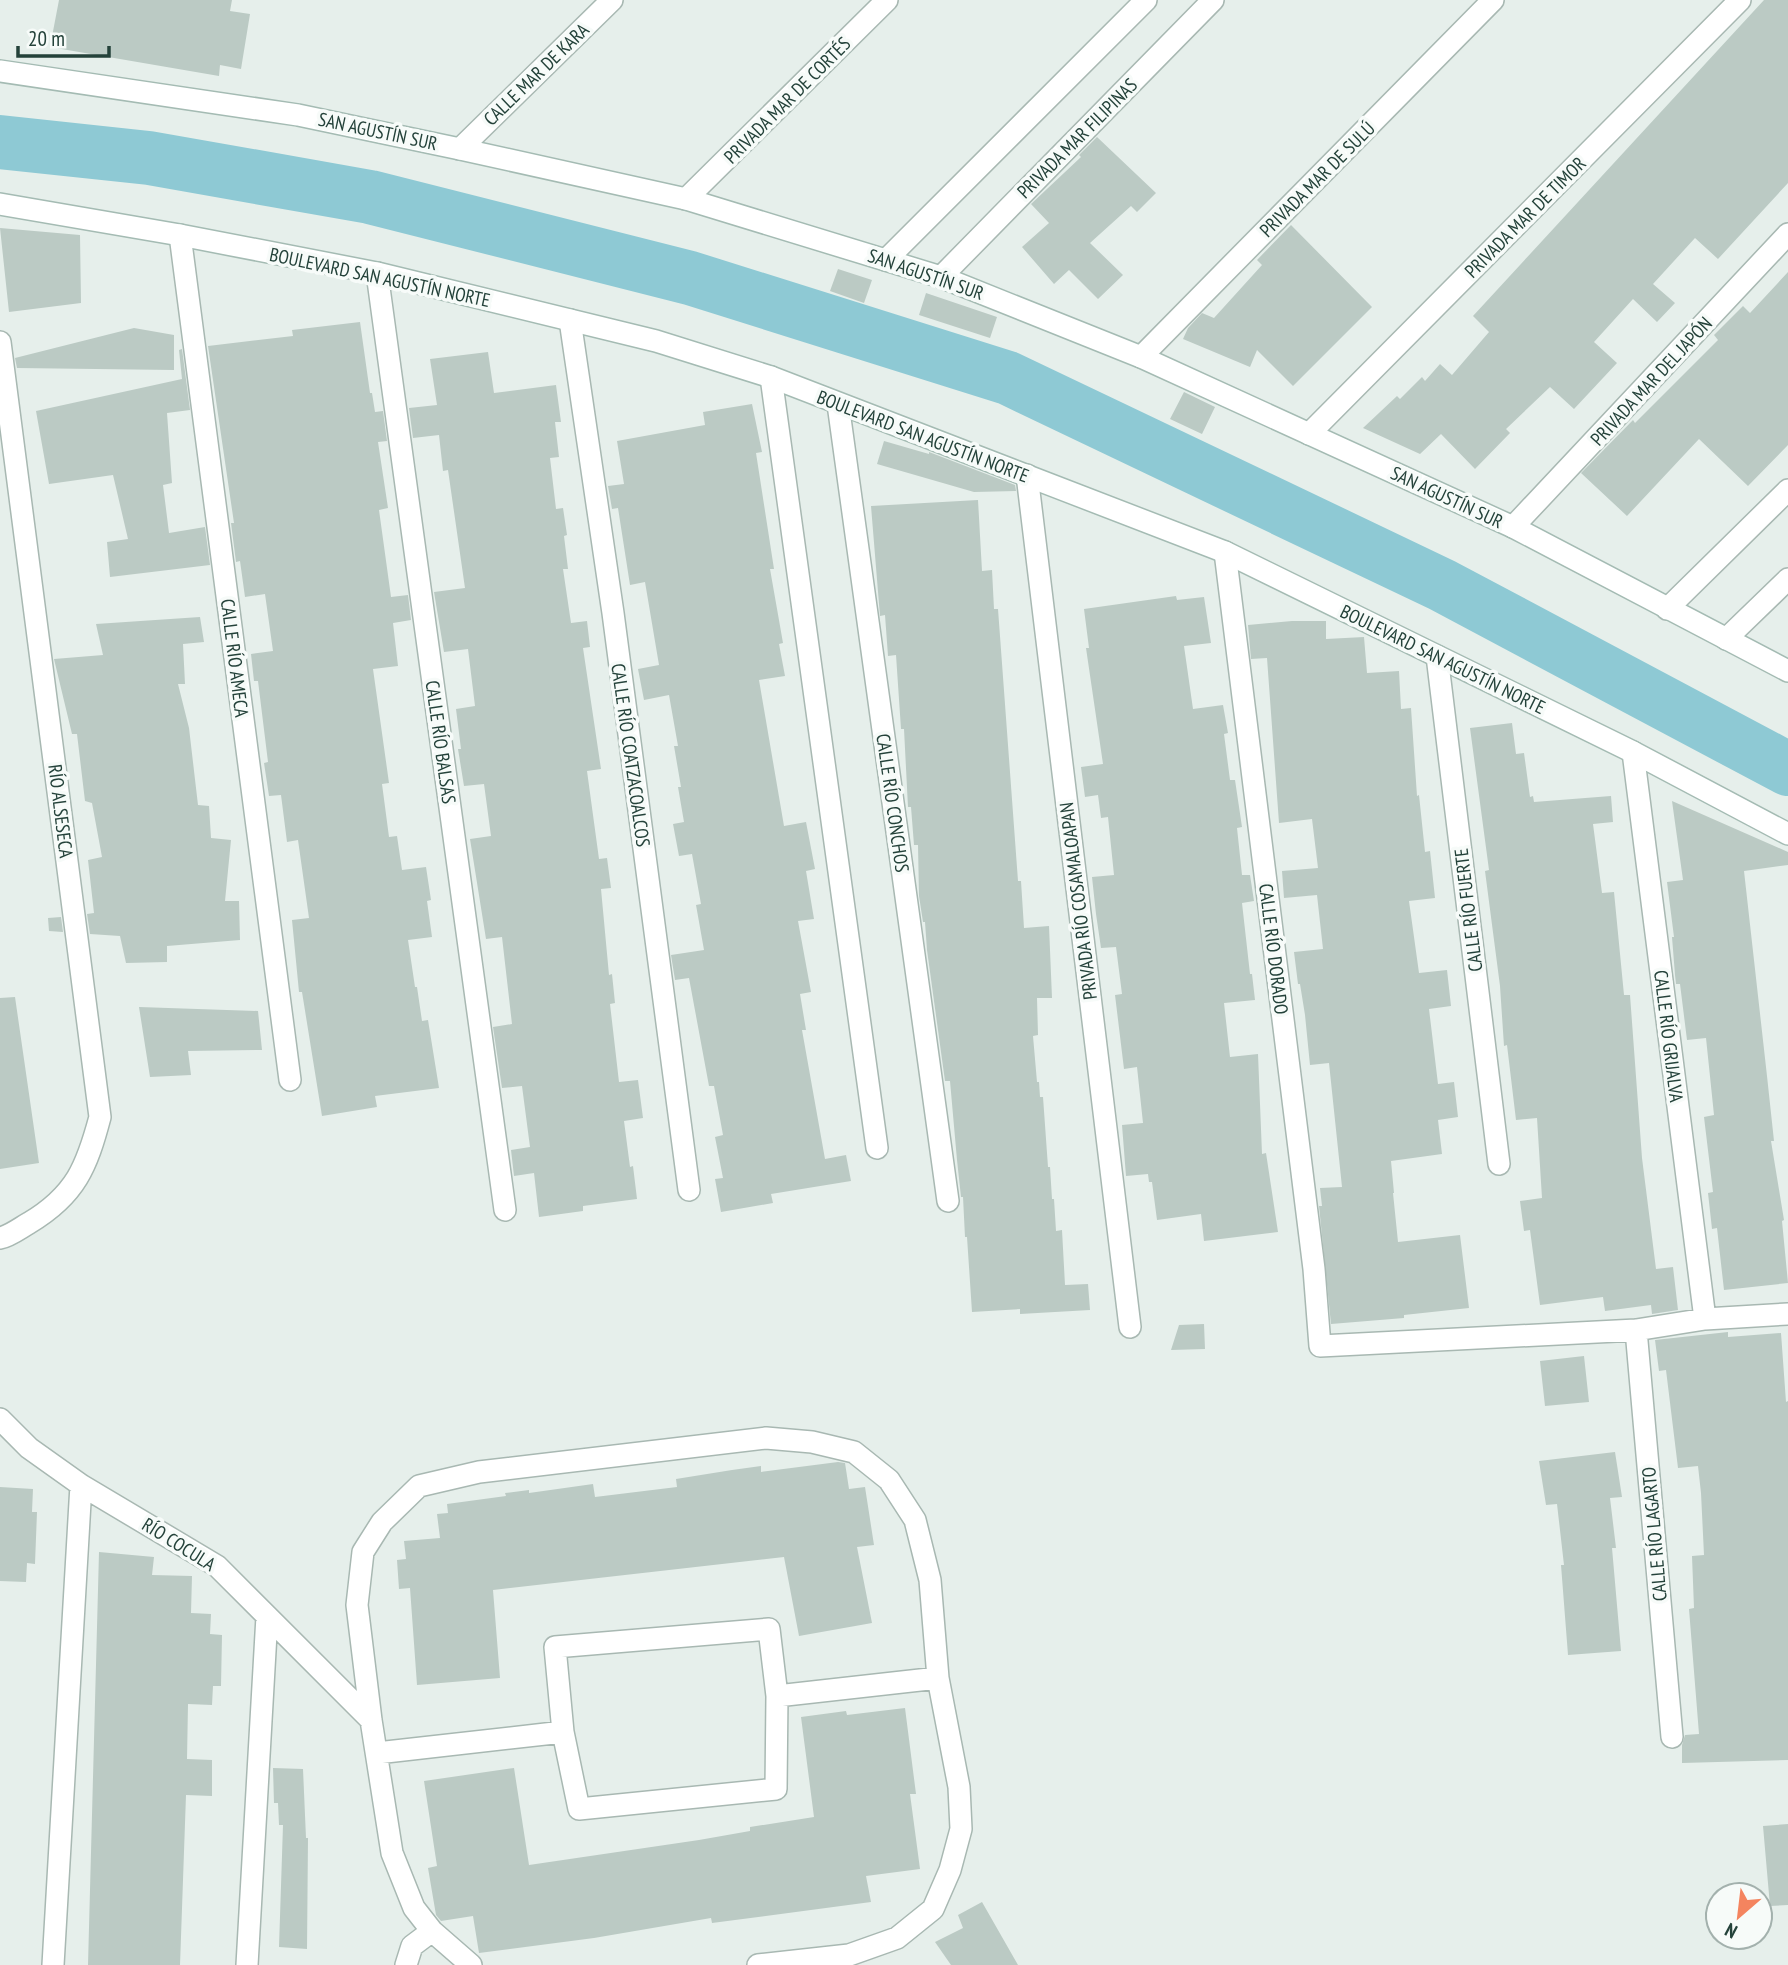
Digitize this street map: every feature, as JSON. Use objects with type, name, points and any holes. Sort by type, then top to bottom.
[{"type":"street","name":"CALLE MAR DE KARA","points":[[460,149],[612,0]]},
{"type":"street","name":"PRIVADA MAR DE CORTÉS","points":[[686,199],[887,0]]},
{"type":"street","points":[[886,260],[1146,0]]},
{"type":"street","name":"PRIVADA MAR FILIPINAS","points":[[941,277],[1213,0]]},
{"type":"street","name":"PRIVADA MAR DE SULÚ","points":[[1141,357],[1493,0]]},
{"type":"street","name":"PRIVADA MAR DE TIMOR","points":[[1309,434],[1740,0]]},
{"type":"street","name":"SAN AGUSTÍN SUR","points":[[0,71],[298,115],[460,149],[686,199],[941,277],[1141,357],[1513,527],[1788,671]]},
{"type":"street","name":"BOULEVARD SAN AGUSTÍN NORTE","points":[[0,204],[376,273],[656,341],[771,377],[1225,552],[1633,752],[1788,834]]},
{"type":"street","name":"PRIVADA MAR DEL JAPÓN","points":[[1513,527],[1788,234]]},
{"type":"street","name":"CALLE RÍO AMECA","points":[[180,235],[290,1080]]},
{"type":"street","name":"CALLE RÍO BALSAS","points":[[376,273],[505,1210]]},
{"type":"street","name":"CALLE RÍO COATZACOALCOS","points":[[570,320],[615,627],[689,1190]]},
{"type":"street","name":"RÍO ALSESECA","points":[[0,342],[100,1117],[89,1158],[72,1187],[44,1214],[0,1238]]},
{"type":"street","points":[[771,377],[877,1148]]},
{"type":"street","name":"CALLE RÍO CONCHOS","points":[[838,404],[948,1201]]},
{"type":"street","name":"PRIVADA RÍO COSAMALOAPAN","points":[[1027,475],[1130,1327]]},
{"type":"street","points":[[1667,609],[1788,490]]},
{"type":"street","name":"CALLE RÍO DORADO","points":[[1225,552],[1314,1269],[1320,1346],[1636,1331]]},
{"type":"street","points":[[1726,639],[1788,579]]},
{"type":"street","name":"CALLE RÍO FUERTE","points":[[1437,656],[1499,1164]]},
{"type":"street","name":"CALLE RÍO GRIJALVA","points":[[1633,752],[1705,1319]]},
{"type":"street","points":[[1636,1331],[1705,1319],[1788,1314]]},
{"type":"street","name":"CALLE RÍO LAGARTO","points":[[1636,1331],[1672,1737]]},
{"type":"street","name":"RÍO COCULA","points":[[0,1419],[29,1448],[81,1485],[217,1566],[371,1720]]},
{"type":"street","points":[[471,1965],[432,1931],[414,1908],[393,1853],[371,1720],[357,1605],[363,1552],[382,1522],[419,1486],[479,1472],[766,1438],[812,1442],[854,1452],[889,1480],[915,1520],[930,1580],[938,1678],[959,1787],[961,1829],[950,1870],[933,1909],[897,1938],[849,1955],[758,1965]]},
{"type":"street","points":[[53,1965],[81,1485]]},
{"type":"street","points":[[247,1965],[267,1616]]},
{"type":"street","points":[[769,1629],[777,1696],[776,1789],[579,1809],[563,1732],[555,1647],[769,1629]]},
{"type":"street","points":[[777,1696],[938,1678]]},
{"type":"street","points":[[377,1753],[563,1732]]},
{"type":"street","points":[[406,1965],[412,1946],[432,1931]]},
{"type":"building","points":[[59,0],[232,0],[230,11],[250,14],[241,69],[220,65],[219,76],[50,47]]},
{"type":"building","points":[[1764,0],[1788,0],[1788,183],[1718,259],[1695,238],[1653,284],[1675,303],[1657,322],[1633,299],[1594,342],[1617,363],[1574,409],[1550,387],[1506,429],[1510,433],[1475,469],[1441,434],[1420,454],[1363,428],[1397,396],[1400,399],[1422,377],[1425,381],[1440,364],[1452,375],[1489,332],[1473,316]]},
{"type":"building","points":[[1097,137],[1156,193],[1137,212],[1131,206],[1090,243],[1123,275],[1098,299],[1069,270],[1054,284],[1022,247],[1049,223],[1031,204],[1081,157],[1079,155]]},
{"type":"building","points":[[1291,225],[1372,307],[1293,386],[1257,350],[1250,367],[1183,339],[1188,328],[1202,313],[1214,318],[1262,265],[1257,260]]},
{"type":"building","points":[[0,228],[80,235],[81,303],[9,312]]},
{"type":"building","points":[[838,269],[872,280],[864,303],[830,291]]},
{"type":"building","points":[[1788,272],[1788,445],[1748,486],[1699,439],[1627,516],[1581,473],[1718,340],[1714,335],[1743,306],[1750,313]]},
{"type":"building","points":[[926,293],[997,317],[990,338],[919,315]]},
{"type":"building","points":[[360,322],[370,393],[375,412],[383,411],[387,441],[378,442],[388,508],[379,510],[391,597],[408,595],[411,620],[393,623],[398,666],[373,669],[389,783],[382,784],[389,837],[397,836],[402,870],[426,867],[431,900],[427,901],[432,937],[408,940],[422,1021],[428,1020],[439,1088],[375,1096],[377,1107],[322,1116],[302,992],[299,992],[292,920],[309,918],[298,840],[287,842],[281,795],[269,796],[264,763],[268,762],[258,681],[254,681],[251,654],[273,651],[265,594],[245,597],[240,561],[236,562],[231,523],[234,523],[208,346],[293,336],[292,330]]},
{"type":"building","points":[[134,328],[174,335],[174,370],[17,368],[15,358]]},
{"type":"building","points":[[182,349],[190,410],[167,413],[172,483],[163,485],[169,533],[205,527],[210,565],[110,577],[107,542],[128,539],[113,475],[49,484],[36,411],[182,379],[179,350]]},
{"type":"building","points":[[488,352],[494,393],[556,385],[561,422],[555,422],[559,457],[550,458],[556,509],[563,508],[567,535],[564,536],[568,569],[563,569],[571,623],[587,621],[590,647],[583,648],[601,769],[587,771],[599,859],[607,858],[611,888],[601,889],[609,975],[612,974],[615,1003],[610,1004],[619,1082],[638,1080],[643,1118],[624,1121],[637,1199],[583,1206],[583,1211],[539,1217],[534,1173],[514,1176],[511,1150],[530,1147],[522,1086],[502,1088],[493,1027],[512,1024],[502,937],[486,939],[470,839],[491,836],[484,784],[464,786],[458,749],[461,749],[456,709],[475,706],[468,649],[444,652],[434,592],[465,588],[448,470],[443,471],[439,435],[413,438],[409,408],[437,405],[430,359]]},
{"type":"building","points":[[1184,392],[1215,407],[1202,434],[1170,419]]},
{"type":"building","points":[[752,404],[762,452],[756,453],[774,569],[770,569],[783,643],[779,644],[785,676],[759,680],[784,826],[806,822],[815,869],[806,871],[814,919],[798,921],[811,992],[800,994],[806,1030],[802,1030],[825,1159],[846,1155],[851,1181],[771,1194],[773,1203],[721,1212],[715,1179],[723,1178],[715,1137],[723,1135],[714,1086],[709,1086],[689,978],[675,980],[671,955],[704,950],[696,905],[701,904],[692,854],[679,856],[673,824],[684,822],[674,746],[678,746],[669,695],[644,700],[638,669],[659,665],[645,582],[630,585],[618,508],[612,509],[608,486],[624,484],[617,441],[705,425],[703,412]]},
{"type":"building","points":[[884,441],[929,452],[1015,485],[1016,491],[974,492],[877,464]]},
{"type":"building","points":[[978,500],[982,571],[992,570],[994,609],[998,609],[1018,881],[1021,881],[1024,928],[1049,926],[1052,998],[1037,998],[1038,1035],[1033,1036],[1037,1082],[1040,1097],[1043,1097],[1056,1231],[1062,1230],[1065,1285],[1088,1284],[1090,1310],[1020,1314],[1020,1309],[972,1312],[967,1237],[950,1081],[945,1081],[925,922],[919,896],[918,845],[914,845],[911,807],[908,807],[904,729],[901,729],[896,655],[888,656],[885,615],[880,616],[871,506]]},
{"type":"building","points":[[1176,596],[1177,600],[1204,597],[1211,643],[1184,646],[1193,709],[1223,705],[1228,733],[1224,734],[1230,780],[1235,780],[1242,827],[1237,828],[1242,875],[1250,875],[1254,901],[1242,903],[1255,1000],[1224,1003],[1230,1057],[1258,1054],[1262,1154],[1266,1153],[1278,1232],[1204,1241],[1201,1214],[1157,1220],[1152,1182],[1149,1182],[1148,1174],[1126,1176],[1122,1125],[1143,1123],[1137,1067],[1124,1069],[1115,995],[1122,994],[1116,947],[1101,948],[1096,914],[1092,877],[1114,875],[1108,817],[1101,818],[1098,795],[1085,797],[1081,767],[1103,764],[1086,648],[1089,648],[1084,609]]},
{"type":"building","points":[[200,617],[204,642],[183,644],[185,684],[178,684],[189,728],[198,805],[209,806],[211,838],[231,840],[225,901],[239,901],[240,940],[167,946],[167,962],[126,963],[120,936],[90,934],[87,914],[94,913],[88,860],[102,857],[92,803],[85,801],[77,734],[72,734],[54,659],[103,655],[96,624]]},
{"type":"building","points":[[1326,621],[1326,639],[1364,637],[1367,673],[1399,671],[1401,709],[1411,708],[1417,796],[1419,795],[1425,852],[1430,851],[1435,898],[1409,901],[1419,973],[1447,970],[1451,1006],[1429,1009],[1438,1084],[1454,1082],[1458,1117],[1438,1120],[1442,1154],[1391,1161],[1393,1193],[1398,1242],[1460,1235],[1469,1308],[1404,1315],[1404,1318],[1331,1324],[1319,1206],[1322,1206],[1320,1188],[1342,1187],[1329,1063],[1310,1065],[1294,952],[1323,949],[1317,895],[1284,898],[1282,871],[1318,868],[1312,819],[1279,823],[1267,658],[1251,659],[1248,625]]},
{"type":"building","points":[[1512,723],[1516,754],[1524,753],[1530,797],[1533,796],[1534,802],[1611,796],[1613,822],[1593,824],[1602,893],[1614,892],[1624,995],[1630,995],[1642,1158],[1656,1269],[1673,1267],[1678,1310],[1652,1314],[1651,1305],[1605,1311],[1603,1297],[1540,1305],[1530,1230],[1524,1231],[1520,1201],[1542,1198],[1537,1118],[1516,1120],[1507,1045],[1504,1046],[1500,986],[1485,871],[1489,870],[1470,728]]},
{"type":"building","points":[[1672,801],[1788,852],[1788,865],[1744,871],[1774,1141],[1771,1141],[1784,1220],[1788,1283],[1724,1290],[1717,1228],[1712,1229],[1708,1193],[1713,1192],[1704,1117],[1714,1115],[1706,1038],[1687,1040],[1680,984],[1676,984],[1675,975],[1674,937],[1667,882],[1683,880]]},
{"type":"building","points":[[61,917],[63,932],[49,931],[48,918]]},
{"type":"building","points":[[15,997],[39,1163],[0,1169],[0,998]]},
{"type":"building","points":[[139,1007],[258,1011],[262,1050],[188,1051],[191,1075],[150,1077]]},
{"type":"building","points":[[1204,1324],[1205,1349],[1171,1350],[1179,1325]]},
{"type":"building","points":[[1728,1332],[1728,1337],[1781,1333],[1786,1402],[1788,1401],[1788,1760],[1682,1763],[1685,1735],[1699,1734],[1689,1609],[1694,1608],[1692,1556],[1704,1555],[1701,1493],[1698,1466],[1678,1468],[1666,1370],[1659,1371],[1655,1340]]},
{"type":"building","points":[[1584,1356],[1589,1402],[1545,1406],[1540,1361]]},
{"type":"building","points":[[1615,1452],[1622,1497],[1610,1498],[1616,1548],[1612,1548],[1621,1651],[1568,1655],[1561,1565],[1564,1565],[1557,1504],[1546,1505],[1539,1461]]},
{"type":"building","points":[[845,1463],[849,1489],[865,1487],[874,1545],[857,1547],[872,1623],[799,1636],[784,1557],[493,1590],[500,1678],[417,1685],[410,1588],[399,1589],[397,1560],[406,1559],[404,1541],[440,1538],[437,1514],[448,1513],[447,1504],[506,1496],[505,1493],[529,1490],[529,1493],[593,1484],[595,1497],[677,1487],[676,1479],[732,1470],[761,1466],[761,1472]]},
{"type":"building","points":[[0,1487],[33,1489],[32,1512],[37,1512],[35,1564],[27,1563],[26,1582],[0,1581]]},
{"type":"building","points":[[99,1552],[154,1557],[152,1575],[192,1576],[191,1613],[211,1614],[210,1634],[222,1635],[221,1686],[213,1686],[212,1705],[188,1704],[187,1759],[212,1760],[212,1796],[186,1795],[180,1965],[88,1965]]},
{"type":"building","points":[[905,1708],[916,1794],[910,1794],[920,1869],[866,1876],[871,1902],[712,1923],[711,1918],[594,1938],[479,1953],[473,1916],[441,1921],[436,1915],[428,1868],[437,1866],[424,1781],[514,1768],[529,1865],[699,1840],[750,1831],[750,1827],[814,1817],[801,1717]]},
{"type":"building","points":[[273,1768],[303,1769],[308,1838],[307,1949],[279,1947],[283,1825],[279,1825],[278,1803],[274,1803]]},
{"type":"building","points":[[1788,1824],[1788,1905],[1774,1906],[1774,1881],[1768,1881],[1763,1826]]},
{"type":"building","points":[[982,1902],[1018,1965],[951,1965],[935,1942],[963,1928],[958,1915]]},
{"type":"waterway","points":[[0,142],[149,158],[370,197],[690,278],[1008,378],[1442,585],[1788,769]]}]
